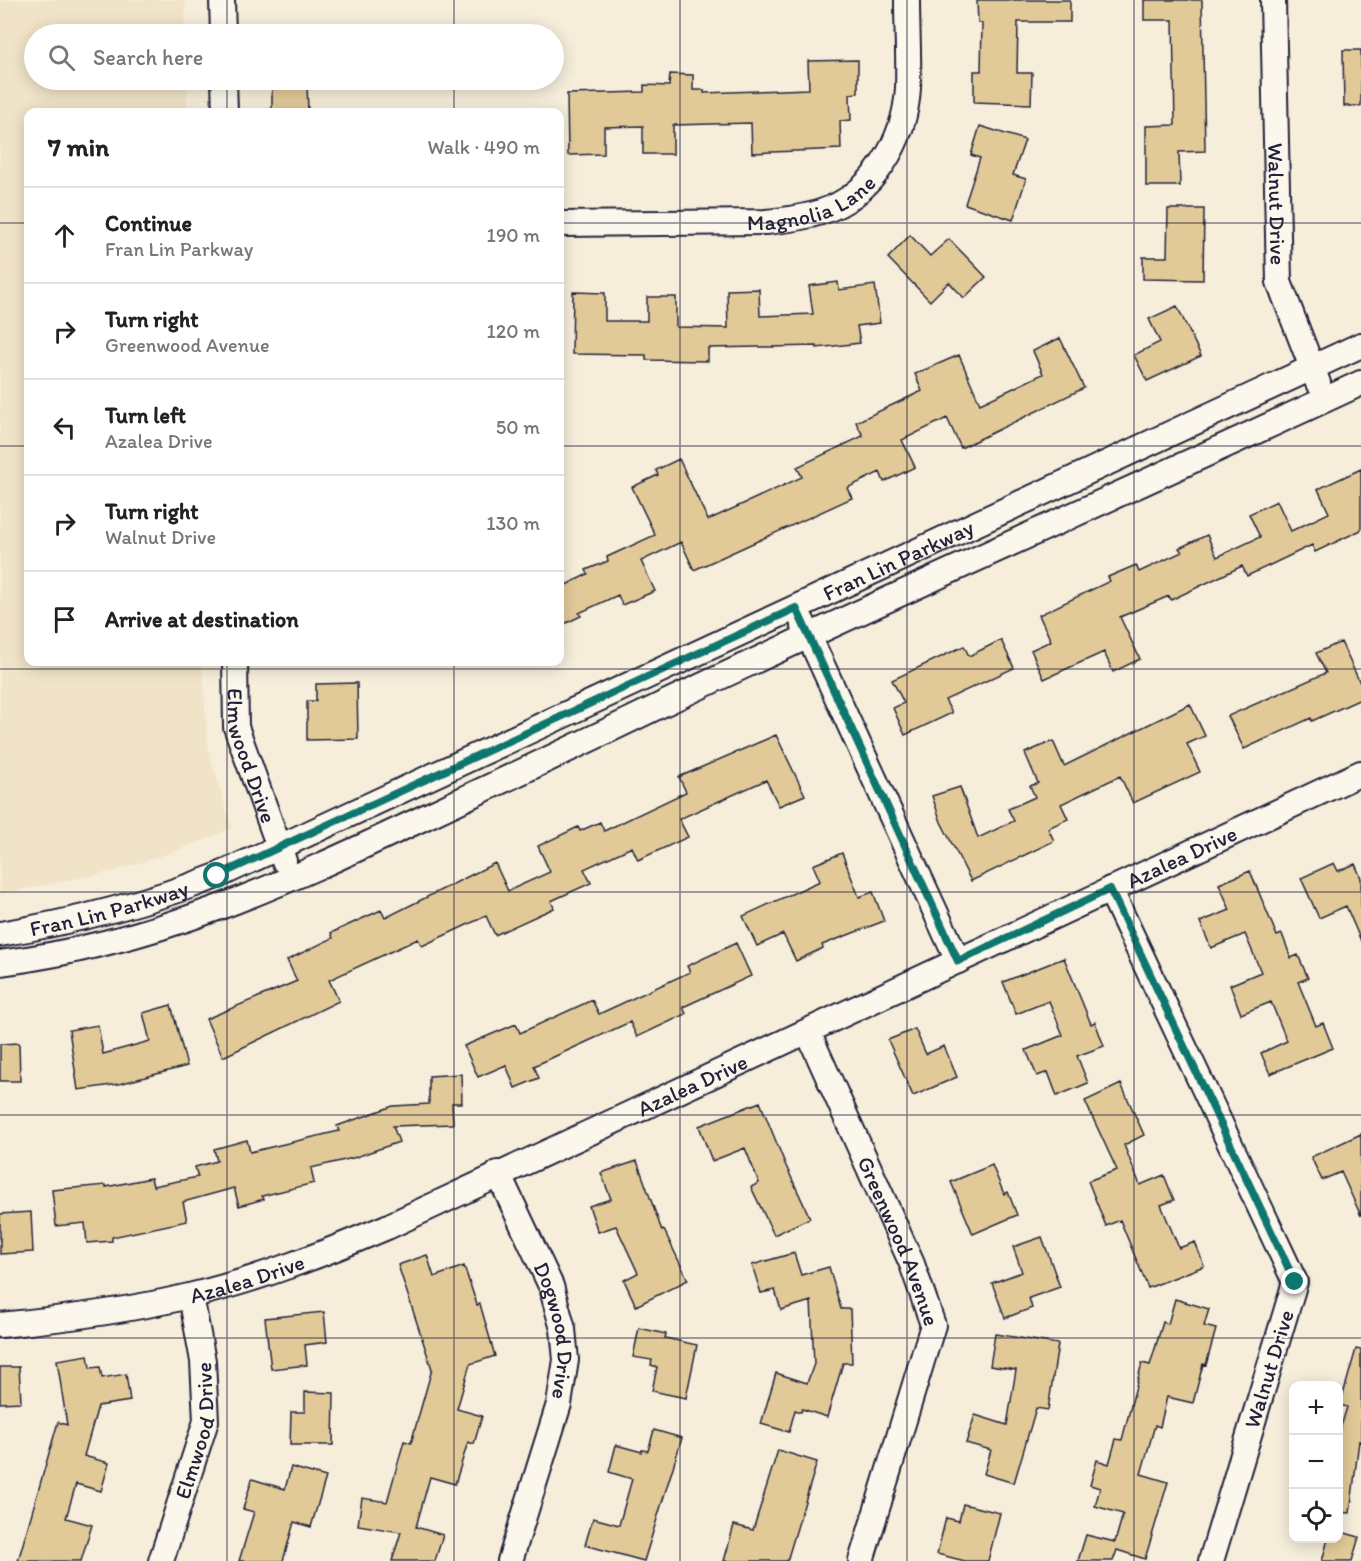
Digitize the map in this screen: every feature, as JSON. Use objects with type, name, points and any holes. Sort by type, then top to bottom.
[{"type":"street","points":[[222,0],[223,24]]},
{"type":"street","name":"Magnolia Lane","points":[[564,224],[766,222],[795,219],[822,212],[846,200],[867,183],[886,160],[899,136],[908,90],[907,0]]},
{"type":"street","name":"Walnut Drive","points":[[1273,0],[1279,282],[1311,368],[1326,399]]},
{"type":"street","points":[[224,90],[225,108]]},
{"type":"street","name":"Fran Lin Parkway","points":[[0,934],[79,920],[162,897],[279,848],[1361,345]]},
{"type":"street","name":"Fran Lin Parkway","points":[[0,963],[75,951],[174,925],[291,881],[808,636],[1361,383]]},
{"type":"street","points":[[796,608],[958,961]]},
{"type":"street","name":"Elmwood Drive","points":[[235,666],[236,727],[291,881]]},
{"type":"street","name":"Azalea Drive","points":[[0,1325],[60,1319],[191,1296],[312,1258],[387,1227],[498,1173],[808,1032],[1361,773]]},
{"type":"street","name":"Walnut Drive","points":[[1110,889],[1295,1282],[1211,1561]]},
{"type":"street","name":"Greenwood Avenue","points":[[808,1032],[912,1264],[933,1325],[861,1561]]},
{"type":"street","name":"Dogwood Drive","points":[[498,1173],[551,1286],[563,1329],[566,1360],[559,1404],[510,1561]]},
{"type":"street","name":"Elmwood Drive","points":[[161,1561],[206,1421],[203,1361],[191,1296]]},
{"type":"shaded area","points":[[0,0],[185,0],[185,24],[24,24],[24,90],[187,90],[187,108],[24,108],[24,666],[202,666],[208,749],[232,828],[179,850],[114,871],[0,894]]},
{"type":"building","points":[[977,0],[1070,0],[1070,22],[1018,22],[1017,73],[1032,73],[1031,104],[974,102],[974,71],[981,71],[982,23],[978,23]]},
{"type":"building","points":[[1144,0],[1202,0],[1205,151],[1179,152],[1180,186],[1146,186],[1146,126],[1175,125],[1173,20],[1144,20]]},
{"type":"building","points":[[1343,50],[1361,50],[1361,106],[1344,106]]},
{"type":"building","points":[[858,60],[858,93],[850,94],[851,120],[840,121],[841,149],[752,153],[751,123],[673,125],[673,154],[643,154],[643,126],[604,127],[604,154],[568,155],[567,94],[644,92],[644,85],[669,86],[670,74],[693,75],[693,90],[704,90],[704,93],[809,89],[808,61]]},
{"type":"building","points":[[272,90],[307,90],[308,108],[272,108]]},
{"type":"building","points":[[980,126],[1025,140],[1013,175],[1026,179],[1013,220],[965,204],[980,158],[971,155]]},
{"type":"building","points":[[1168,209],[1204,209],[1203,280],[1143,279],[1143,257],[1167,257]]},
{"type":"building","points":[[910,235],[930,256],[949,239],[986,277],[964,298],[949,282],[930,301],[888,258]]},
{"type":"building","points":[[838,282],[839,290],[875,285],[880,323],[857,326],[860,343],[817,348],[817,346],[708,348],[708,361],[646,360],[646,355],[572,354],[573,292],[605,293],[605,321],[647,321],[647,297],[676,297],[676,327],[728,328],[727,290],[759,289],[760,316],[813,314],[809,286]]},
{"type":"building","points":[[1177,306],[1201,356],[1147,381],[1134,355],[1160,342],[1149,319]]},
{"type":"building","points":[[1060,338],[1084,388],[961,448],[947,418],[902,440],[915,467],[884,482],[880,472],[847,488],[852,498],[694,570],[681,542],[641,561],[655,591],[622,605],[618,595],[579,613],[581,616],[564,624],[564,586],[588,574],[586,570],[608,561],[607,557],[655,535],[632,487],[658,475],[656,470],[679,459],[708,520],[802,477],[797,467],[863,436],[856,422],[922,391],[915,374],[959,355],[980,404],[1043,374],[1033,351]]},
{"type":"building","points":[[1361,469],[1361,530],[1315,552],[1312,545],[1247,576],[1242,566],[1171,600],[1169,596],[1120,617],[1140,659],[1113,672],[1104,652],[1044,679],[1031,650],[1051,641],[1039,615],[1110,581],[1108,577],[1136,565],[1139,572],[1182,552],[1179,548],[1207,535],[1217,557],[1260,537],[1249,514],[1277,501],[1291,531],[1329,513],[1318,489]]},
{"type":"building","points":[[1001,640],[1014,668],[945,700],[952,713],[905,735],[893,708],[904,703],[892,680],[964,646],[969,656]]},
{"type":"building","points":[[1341,642],[1361,685],[1361,699],[1312,721],[1311,718],[1244,749],[1228,716],[1326,673],[1316,653]]},
{"type":"building","points":[[357,683],[358,739],[307,740],[307,701],[316,701],[316,684]]},
{"type":"building","points":[[1190,704],[1205,736],[1187,744],[1200,772],[1133,803],[1120,776],[1061,804],[1068,819],[1048,828],[1054,841],[971,881],[941,822],[932,796],[960,787],[978,838],[1014,821],[1008,809],[1035,797],[1030,786],[1038,783],[1025,753],[1053,741],[1064,766]]},
{"type":"building","points":[[776,735],[805,795],[779,806],[766,780],[679,819],[688,837],[638,860],[632,847],[584,869],[591,883],[551,901],[554,908],[495,935],[486,916],[422,946],[418,939],[329,980],[339,1001],[223,1057],[206,1019],[297,981],[287,960],[333,938],[331,933],[381,910],[385,918],[495,863],[508,891],[550,872],[538,846],[578,827],[580,831],[600,822],[604,831],[686,792],[679,777]]},
{"type":"building","points":[[842,853],[859,897],[873,892],[884,921],[822,945],[823,948],[796,961],[783,934],[757,946],[743,916],[820,881],[813,865]]},
{"type":"building","points":[[1334,863],[1338,871],[1355,864],[1361,878],[1361,941],[1346,906],[1319,918],[1301,878]]},
{"type":"building","points":[[1250,871],[1277,936],[1282,934],[1291,958],[1298,955],[1308,978],[1298,982],[1316,1026],[1323,1023],[1333,1048],[1270,1074],[1261,1053],[1287,1041],[1271,1002],[1241,1014],[1230,985],[1261,972],[1245,934],[1211,948],[1200,922],[1230,910],[1219,884]]},
{"type":"building","points":[[736,943],[751,976],[683,1007],[686,1014],[637,1037],[630,1022],[534,1066],[539,1078],[515,1088],[506,1065],[478,1077],[464,1046],[516,1024],[520,1033],[592,1000],[599,1014],[690,972],[687,966]]},
{"type":"building","points":[[1064,958],[1091,1024],[1095,1022],[1104,1046],[1077,1056],[1088,1083],[1057,1096],[1048,1072],[1037,1076],[1026,1050],[1063,1035],[1049,1001],[1016,1014],[1003,982]]},
{"type":"building","points":[[171,1005],[187,1066],[119,1084],[78,1090],[69,1030],[98,1025],[103,1054],[150,1041],[143,1013]]},
{"type":"building","points":[[915,1029],[926,1054],[944,1046],[957,1077],[913,1096],[888,1040]]},
{"type":"building","points":[[19,1043],[20,1081],[0,1081],[0,1044]]},
{"type":"building","points":[[461,1074],[462,1103],[452,1103],[453,1124],[393,1126],[399,1142],[353,1158],[311,1168],[314,1183],[262,1196],[264,1199],[239,1206],[234,1188],[183,1202],[187,1221],[112,1237],[112,1241],[87,1243],[85,1223],[56,1226],[52,1190],[106,1185],[106,1187],[151,1178],[153,1186],[198,1177],[195,1167],[217,1161],[214,1149],[247,1140],[250,1152],[339,1131],[337,1126],[393,1106],[429,1104],[429,1076]]},
{"type":"building","points":[[1121,1084],[1144,1135],[1124,1145],[1140,1185],[1164,1175],[1174,1200],[1161,1205],[1179,1248],[1195,1242],[1204,1266],[1148,1288],[1120,1220],[1106,1226],[1088,1181],[1117,1170],[1085,1101]]},
{"type":"building","points":[[760,1102],[810,1218],[774,1235],[751,1187],[759,1183],[745,1148],[712,1161],[699,1126]]},
{"type":"building","points":[[1361,1134],[1361,1216],[1341,1172],[1322,1180],[1311,1157]]},
{"type":"building","points":[[637,1161],[662,1231],[664,1230],[688,1280],[636,1306],[624,1280],[638,1273],[616,1226],[598,1232],[589,1206],[611,1199],[601,1173]]},
{"type":"building","points":[[992,1165],[1004,1194],[1008,1192],[1017,1215],[973,1234],[951,1182]]},
{"type":"building","points":[[31,1212],[33,1252],[0,1254],[0,1214]]},
{"type":"building","points":[[1042,1237],[1060,1287],[1029,1298],[1032,1308],[1005,1318],[992,1283],[1022,1272],[1013,1247]]},
{"type":"building","points":[[794,1253],[801,1275],[829,1267],[841,1309],[850,1309],[852,1363],[843,1363],[827,1417],[802,1409],[801,1412],[795,1410],[789,1432],[761,1424],[776,1373],[807,1383],[814,1364],[811,1301],[781,1310],[775,1290],[761,1293],[752,1265]]},
{"type":"building","points":[[427,1255],[434,1277],[464,1266],[477,1305],[480,1304],[495,1356],[470,1364],[457,1409],[482,1416],[474,1444],[468,1442],[455,1484],[430,1477],[416,1527],[443,1535],[435,1561],[392,1561],[401,1532],[358,1525],[362,1498],[387,1502],[404,1441],[411,1443],[432,1369],[398,1265]]},
{"type":"building","points":[[1175,1299],[1209,1309],[1204,1326],[1216,1329],[1206,1365],[1203,1364],[1193,1403],[1167,1397],[1160,1427],[1155,1425],[1141,1474],[1168,1482],[1145,1559],[1117,1550],[1113,1561],[1078,1561],[1086,1535],[1115,1542],[1123,1514],[1095,1506],[1100,1488],[1090,1485],[1097,1460],[1109,1464],[1116,1439],[1122,1440],[1142,1363],[1150,1365],[1163,1322],[1168,1324]]},
{"type":"building","points":[[324,1312],[327,1342],[305,1345],[307,1365],[271,1369],[265,1318]]},
{"type":"building","points":[[639,1328],[666,1334],[665,1338],[697,1345],[686,1398],[652,1391],[657,1367],[651,1365],[652,1360],[633,1357]]},
{"type":"building","points":[[995,1334],[1058,1344],[1048,1410],[1036,1408],[1014,1483],[984,1474],[991,1450],[966,1443],[975,1415],[1007,1425],[1016,1370],[990,1366]]},
{"type":"building","points":[[1356,1349],[1361,1350],[1361,1442],[1359,1441],[1350,1513],[1343,1512],[1343,1420],[1347,1407],[1343,1406],[1343,1394]]},
{"type":"building","points":[[88,1355],[90,1368],[100,1367],[102,1378],[126,1374],[130,1401],[98,1406],[84,1456],[109,1463],[101,1491],[76,1484],[66,1518],[92,1525],[81,1561],[18,1561],[58,1422],[67,1425],[57,1360]]},
{"type":"building","points":[[0,1367],[19,1367],[21,1402],[0,1403]]},
{"type":"building","points":[[305,1392],[334,1393],[333,1445],[290,1445],[291,1412],[305,1412]]},
{"type":"building","points":[[654,1430],[682,1438],[644,1561],[585,1545],[593,1518],[619,1525],[632,1479],[609,1472],[616,1445],[642,1452],[642,1450],[648,1451]]},
{"type":"building","points":[[778,1450],[817,1462],[787,1561],[724,1561],[734,1525],[753,1530]]},
{"type":"building","points":[[291,1467],[326,1477],[311,1527],[294,1522],[283,1561],[239,1561],[254,1512],[243,1509],[252,1479],[285,1489]]},
{"type":"building","points":[[963,1504],[1000,1513],[988,1561],[965,1561],[937,1554],[946,1518],[959,1521]]},
{"type":"building","points":[[1343,1532],[1359,1537],[1352,1561],[1322,1561],[1327,1543],[1343,1543]]},
{"type":"route","points":[[217,876],[796,608],[958,961],[1110,889],[1295,1282]]}]
